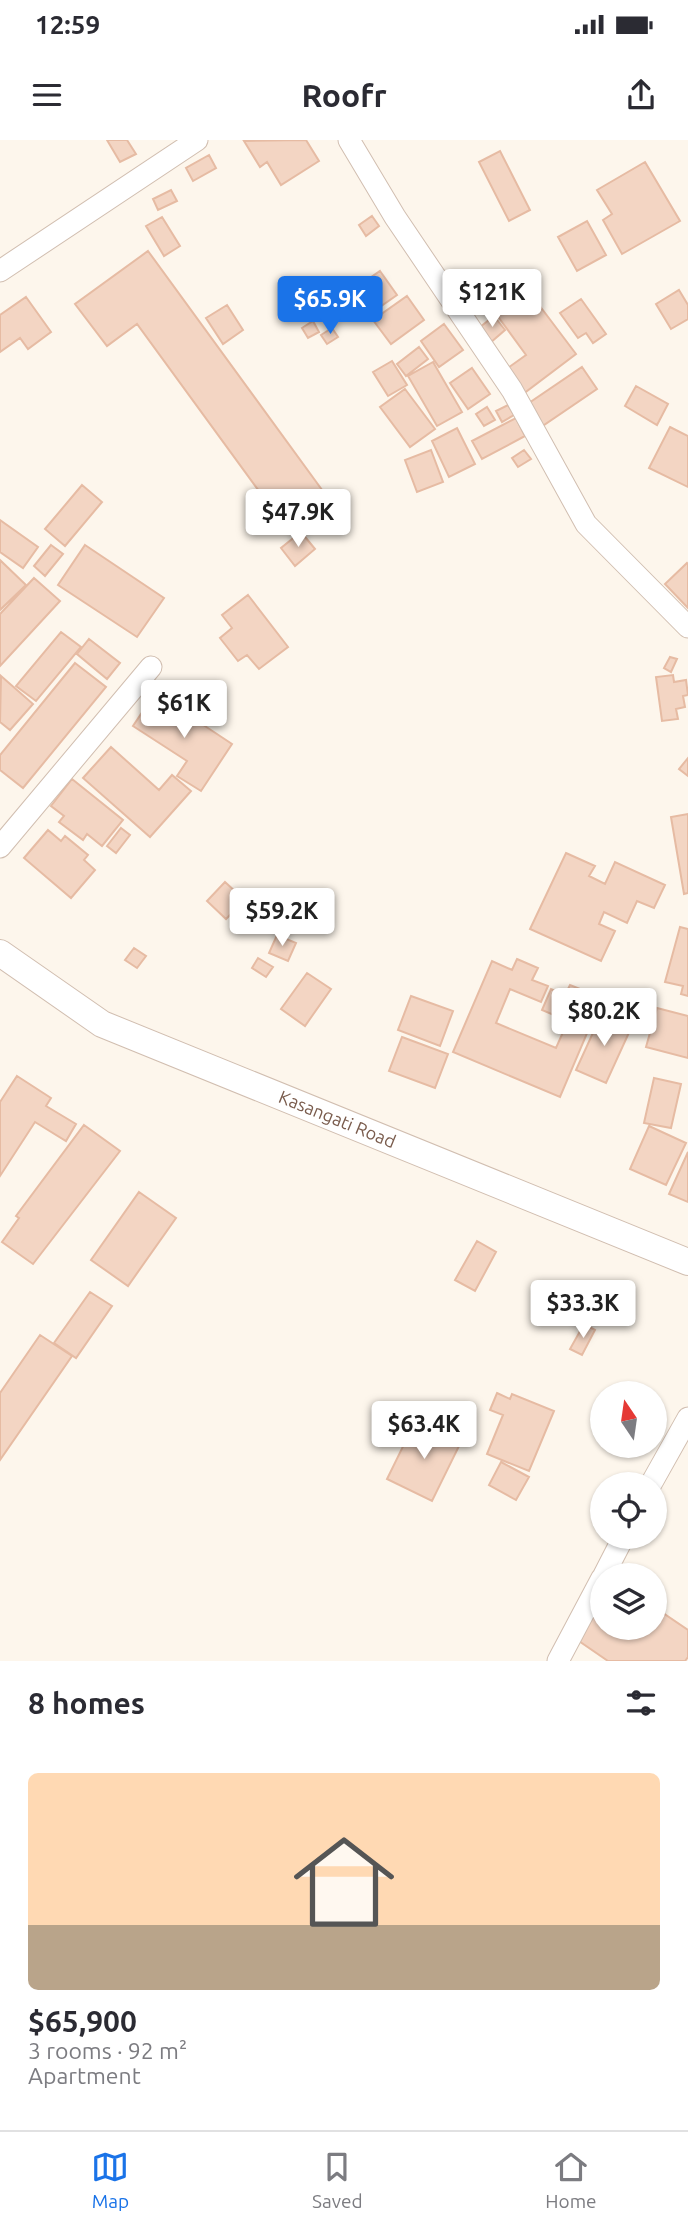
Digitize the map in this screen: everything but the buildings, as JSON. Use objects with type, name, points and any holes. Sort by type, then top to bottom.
[{"type":"street","points":[[0,271],[197,140]]},
{"type":"street","points":[[349,140],[395,217],[512,390],[586,524],[688,627]]},
{"type":"street","points":[[0,847],[151,667]]},
{"type":"street","name":"Kasangati Road","points":[[0,953],[102,1024],[688,1262]]},
{"type":"street","points":[[658,1472],[688,1418]]},
{"type":"street","points":[[558,1661],[590,1601]]}]
